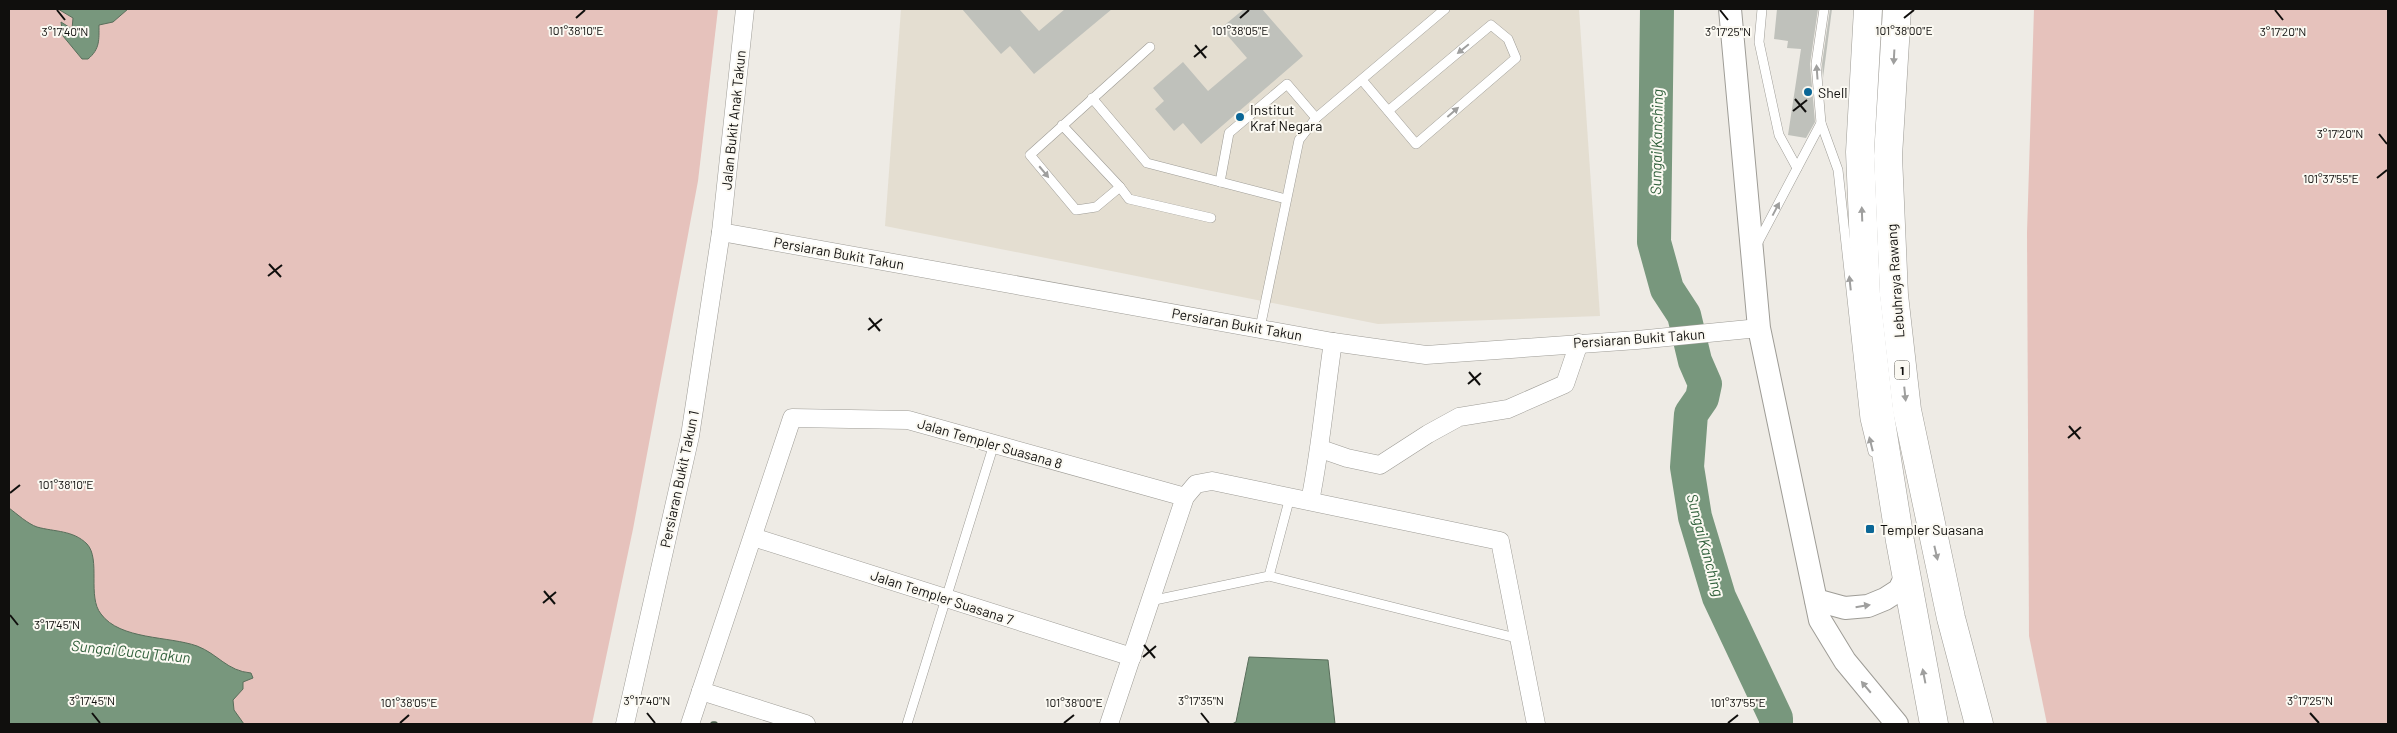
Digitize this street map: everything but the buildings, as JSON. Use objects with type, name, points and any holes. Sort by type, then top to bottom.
[{"type":"highway","name":"Lebuhraya Rawang","points":[[1868,9],[1860,152],[1866,294],[1879,410],[1906,576],[1934,724]]},
{"type":"highway","name":"Lebuhraya Rawang","points":[[1897,9],[1888,156],[1894,295],[1906,400],[1950,618],[1979,724]]},
{"type":"street","name":"Jalan Bukit Anak Takun","points":[[721,232],[745,9]]},
{"type":"street","points":[[1730,9],[1759,328],[1820,620],[1831,641],[1845,661],[1897,724]]},
{"type":"street","name":"Persiaran Bukit Takun","points":[[721,232],[1333,342],[1426,355],[1637,340],[1759,328]]},
{"type":"street","name":"Persiaran Bukit Takun 1","points":[[625,724],[690,436],[721,232]]},
{"type":"street","points":[[1310,501],[1321,449],[1324,405],[1333,342]]},
{"type":"street","points":[[1321,449],[1347,458],[1380,465],[1459,417],[1508,409],[1565,384],[1579,343]]},
{"type":"street","name":"Jalan Templer Suasana 8","points":[[752,537],[792,418],[908,420],[1185,497]]},
{"type":"street","points":[[1109,724],[1185,497],[1196,484],[1212,481],[1500,541],[1536,724]]},
{"type":"street","points":[[690,724],[752,537]]},
{"type":"street","name":"Jalan Templer Suasana 7","points":[[752,537],[1132,658]]},
{"type":"street","points":[[1816,600],[1844,608],[1868,606],[1885,599],[1899,590],[1906,576]]},
{"type":"street","points":[[701,691],[806,724]]},
{"type":"lane","points":[[1260,328],[1299,140],[1316,118],[1445,9]]},
{"type":"lane","points":[[1762,9],[1759,42],[1779,135],[1798,168]]},
{"type":"lane","points":[[1824,9],[1816,64],[1821,123],[1838,170],[1864,419],[1876,466]]},
{"type":"lane","points":[[1362,80],[1388,111],[1416,144],[1516,58],[1508,40],[1492,25],[1388,111]]},
{"type":"lane","points":[[1120,187],[1096,207],[1076,210],[1030,155],[1062,124],[1150,47]]},
{"type":"lane","points":[[1220,182],[1229,133],[1287,84],[1316,118]]},
{"type":"lane","points":[[1092,98],[1147,163],[1286,199]]},
{"type":"lane","points":[[1753,252],[1821,123]]},
{"type":"lane","points":[[1062,124],[1129,199],[1211,218]]},
{"type":"lane","points":[[907,724],[994,444]]},
{"type":"lane","points":[[1881,485],[1890,522],[1900,541]]},
{"type":"lane","points":[[1269,576],[1290,497]]},
{"type":"lane","points":[[1150,601],[1269,576],[1520,639]]},
{"type":"shaded area","points":[[9,9],[718,9],[698,181],[633,529],[592,724],[9,724]]},
{"type":"shaded area","name":"Institut Kraf Negara","points":[[901,9],[1579,9],[1600,316],[1378,324],[885,226]]},
{"type":"shaded area","points":[[2034,9],[2388,9],[2388,724],[2047,724],[2029,636],[2027,232]]},
{"type":"water","points":[[58,9],[128,9],[113,22],[99,25],[99,40],[95,52],[88,59],[82,59],[63,36],[61,22],[72,29],[73,18]]},
{"type":"water","name":"Sungai Cucu Takun","points":[[9,508],[34,526],[76,536],[87,544],[93,559],[97,607],[109,622],[120,629],[132,633],[197,646],[235,669],[251,673],[253,678],[243,682],[243,689],[233,700],[234,710],[244,724],[9,724]]},
{"type":"water","points":[[1249,657],[1328,660],[1335,724],[1232,724],[1236,722]]},
{"type":"waterway","name":"Sungai Kanching","points":[[1657,9],[1654,242],[1667,289],[1684,315],[1695,361],[1705,384],[1702,398],[1691,414],[1687,467],[1695,517],[1719,597],[1776,718],[1776,724]]},
{"type":"place","name":"Shell","points":[[1808,92]]},
{"type":"place","name":"Institut Kraf Negara","points":[[1240,117]]},
{"type":"place","name":"Templer Suasana","points":[[1870,529]]}]
